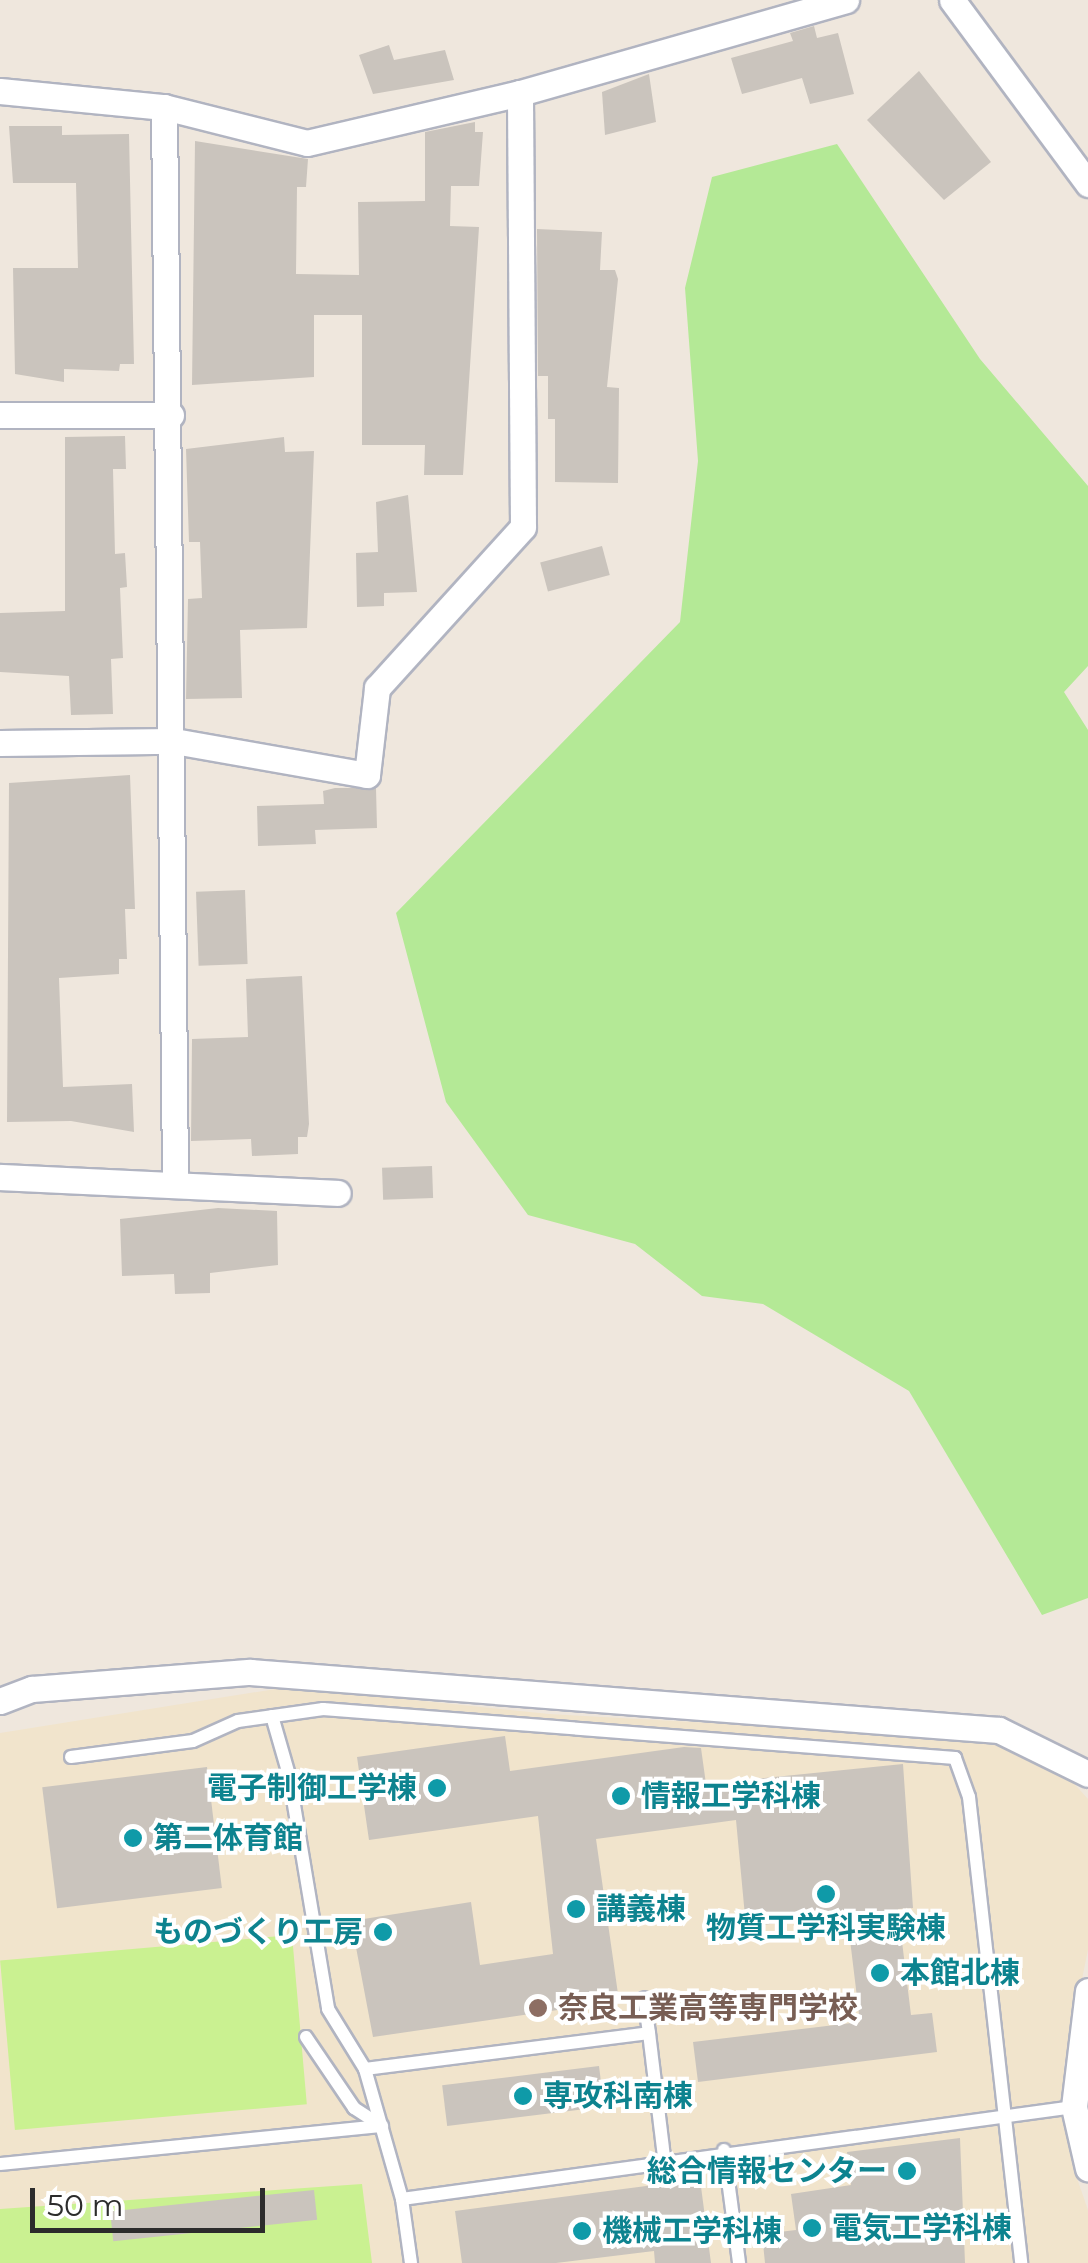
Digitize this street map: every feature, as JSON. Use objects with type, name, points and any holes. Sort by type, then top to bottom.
[{"type":"street","points":[[952,0],[1088,184]]},
{"type":"street","points":[[0,91],[164,107],[306,142],[520,93],[829,2]]},
{"type":"street","points":[[0,743],[174,741],[367,775],[377,688],[523,527],[520,93]]},
{"type":"street","points":[[164,107],[172,415],[175,1180]]},
{"type":"street","points":[[0,415],[172,415]]},
{"type":"street","points":[[0,1177],[175,1180],[338,1193]]},
{"type":"street","points":[[0,1701],[32,1689],[250,1672],[999,1730],[1088,1774]]},
{"type":"street","points":[[1088,1991],[1074,2107],[1088,2168]]},
{"type":"lane","points":[[71,1757],[193,1741],[272,1716],[323,1709],[956,1758],[969,1797],[1021,2263]]},
{"type":"lane","points":[[272,1716],[290,1776],[324,1990],[365,2069],[402,2199],[411,2263]]},
{"type":"lane","points":[[644,1998],[664,2157]]},
{"type":"lane","points":[[365,2069],[648,2033]]},
{"type":"lane","points":[[306,2037],[354,2108],[382,2126]]},
{"type":"lane","points":[[402,2199],[664,2157],[1002,2112],[1074,2107]]},
{"type":"lane","points":[[0,2164],[382,2126]]},
{"type":"lane","points":[[724,2150],[739,2263]]},
{"type":"shaded area","name":"奈良工業高等専門学校","points":[[288,1687],[549,1714],[960,1737],[1023,1746],[1058,1766],[1088,1799],[1088,1950],[1064,2066],[1073,2167],[1088,2210],[1088,2263],[0,2263],[0,1733]]},
{"type":"green space","points":[[837,144],[980,359],[1088,486],[1088,666],[1064,692],[1088,730],[1088,1598],[1042,1615],[909,1391],[763,1304],[702,1296],[635,1244],[528,1215],[446,1102],[396,913],[680,622],[698,461],[685,288],[712,177]]},
{"type":"green space","points":[[292,1935],[307,2104],[15,2130],[0,1961]]},
{"type":"green space","points":[[362,2184],[372,2263],[0,2263],[0,2209]]},
{"type":"building","points":[[814,26],[817,38],[838,33],[854,94],[810,104],[802,78],[742,94],[731,58],[793,41],[790,33]]},
{"type":"building","points":[[389,45],[394,60],[445,50],[454,80],[373,94],[359,55]]},
{"type":"building","points":[[919,71],[991,162],[944,200],[867,120]]},
{"type":"building","points":[[649,74],[656,122],[605,135],[602,92]]},
{"type":"building","points":[[475,122],[475,132],[483,132],[479,186],[451,186],[450,226],[479,227],[463,475],[424,475],[425,445],[362,445],[362,315],[314,315],[314,377],[192,385],[195,141],[308,159],[306,187],[297,187],[296,274],[359,275],[358,202],[425,201],[425,132]]},
{"type":"building","points":[[9,126],[62,126],[62,135],[129,134],[134,364],[120,364],[119,371],[64,369],[64,382],[15,374],[13,268],[78,268],[76,183],[13,183]]},
{"type":"building","points":[[537,229],[602,232],[600,270],[615,270],[618,279],[607,387],[619,388],[618,483],[555,482],[555,419],[548,419],[548,376],[538,376]]},
{"type":"building","points":[[125,436],[126,469],[113,469],[115,554],[125,553],[127,587],[120,588],[123,658],[111,659],[113,714],[71,715],[69,676],[0,672],[0,613],[65,611],[65,437]]},
{"type":"building","points":[[284,437],[285,452],[314,451],[307,628],[240,630],[242,698],[186,699],[188,599],[202,598],[200,542],[189,542],[186,449]]},
{"type":"building","points":[[408,495],[417,592],[384,593],[384,606],[357,607],[356,553],[378,552],[376,502]]},
{"type":"building","points":[[602,546],[610,575],[548,592],[540,563]]},
{"type":"building","points":[[130,775],[135,909],[125,909],[127,959],[119,959],[119,974],[59,978],[63,1087],[132,1084],[134,1132],[71,1121],[7,1122],[9,783]]},
{"type":"building","points":[[376,788],[377,828],[315,830],[316,844],[258,846],[257,806],[324,804],[323,791]]},
{"type":"building","points":[[245,890],[248,964],[199,966],[196,892]]},
{"type":"building","points":[[302,976],[309,1124],[307,1137],[298,1137],[298,1154],[252,1156],[251,1139],[191,1141],[192,1039],[248,1037],[246,979]]},
{"type":"building","points":[[432,1166],[433,1198],[383,1200],[382,1168]]},
{"type":"building","points":[[218,1208],[277,1211],[278,1265],[210,1273],[210,1293],[175,1294],[174,1274],[122,1276],[120,1219]]},
{"type":"building","points":[[505,1736],[510,1771],[684,1747],[701,1748],[706,1784],[903,1764],[913,1908],[898,1909],[911,2015],[932,2013],[937,2052],[698,2082],[693,2042],[860,2022],[847,1915],[746,1927],[736,1820],[596,1839],[619,2001],[373,2037],[351,1921],[471,1902],[480,1965],[553,1954],[538,1816],[369,1840],[357,1757]]},
{"type":"building","name":"第二体育館","points":[[207,1767],[222,1888],[57,1908],[42,1787]]},
{"type":"building","name":"専攻科南棟","points":[[599,2066],[604,2107],[447,2126],[442,2085]]},
{"type":"building","points":[[960,2138],[965,2263],[765,2263],[762,2234],[796,2230],[791,2194],[851,2185],[847,2152]]},
{"type":"building","name":"機械工学科棟","points":[[700,2179],[711,2263],[655,2263],[654,2251],[556,2263],[462,2263],[455,2211]]},
{"type":"building","points":[[314,2190],[317,2220],[113,2241],[110,2211]]},
{"type":"place","name":"電子制御工学棟","points":[[437,1788]]},
{"type":"place","name":"情報工学科棟","points":[[621,1796]]},
{"type":"place","name":"第二体育館","points":[[133,1838]]},
{"type":"place","name":"物質工学科実験棟","points":[[826,1894]]},
{"type":"place","name":"講義棟","points":[[576,1909]]},
{"type":"place","name":"ものづくり工房","points":[[383,1932]]},
{"type":"place","name":"本館北棟","points":[[880,1973]]},
{"type":"place","name":"奈良工業高等専門学校","points":[[538,2008]]},
{"type":"place","name":"専攻科南棟","points":[[523,2096]]},
{"type":"place","name":"総合情報センター","points":[[907,2171]]},
{"type":"place","name":"電気工学科棟","points":[[812,2228]]},
{"type":"place","name":"機械工学科棟","points":[[582,2231]]}]
